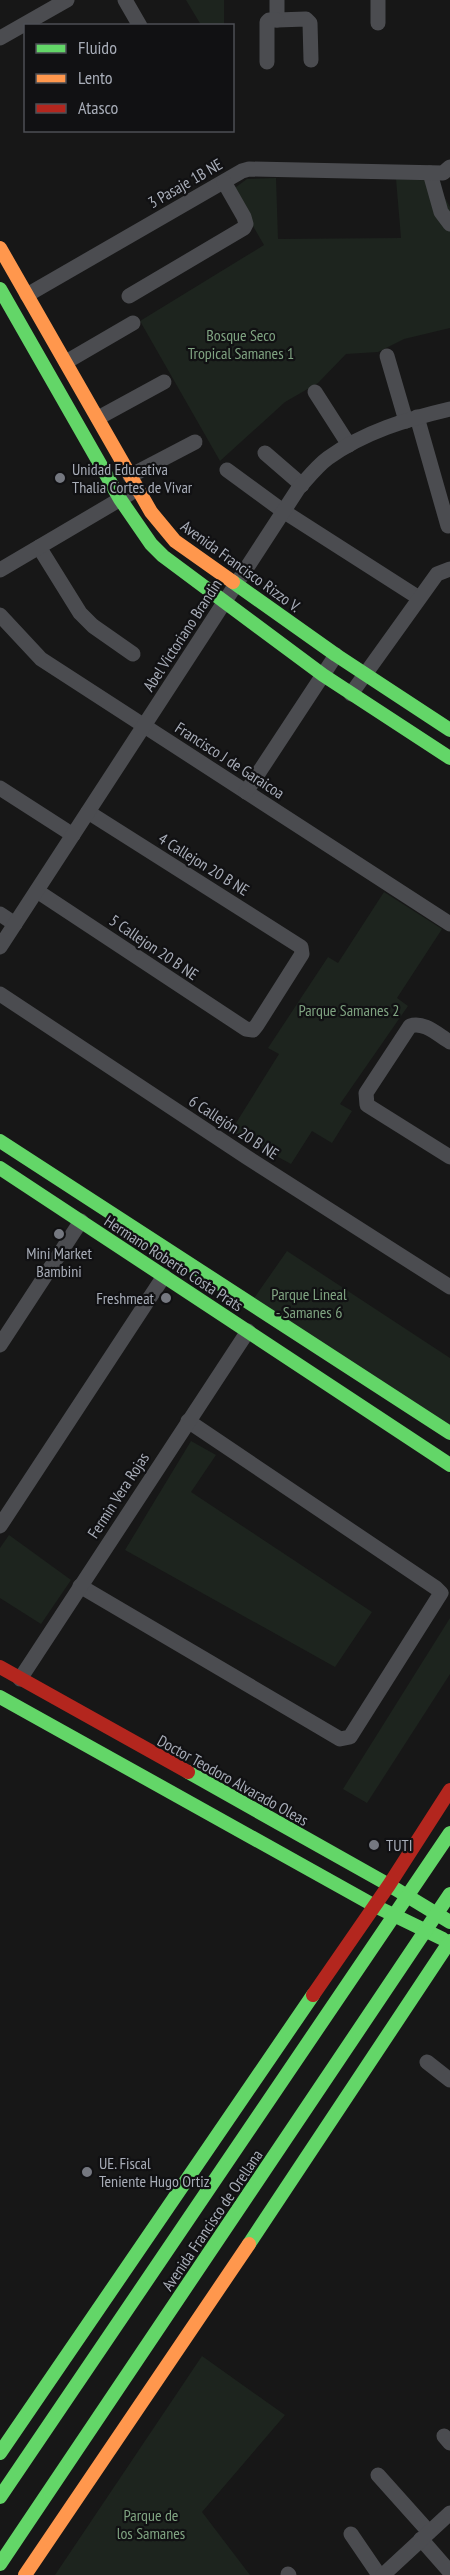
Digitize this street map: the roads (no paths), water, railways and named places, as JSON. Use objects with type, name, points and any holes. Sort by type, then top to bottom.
[{"type":"main road","name":"Avenida Francisco Rizzo V.","points":[[0,249],[151,512],[175,541],[336,655],[450,730]]},
{"type":"main road","points":[[0,289],[120,499],[146,537],[163,556],[323,675],[450,758]]},
{"type":"main road","name":"Hermano Roberto Costa Prats","points":[[0,1141],[450,1433]]},
{"type":"main road","name":"Hermano Roberto Costa Prats","points":[[0,1169],[450,1465]]},
{"type":"main road","points":[[44,1197],[57,1178]]},
{"type":"main road","points":[[371,1413],[385,1392]]},
{"type":"main road","name":"Doctor Teodoro Alvarado Oleas","points":[[0,1667],[389,1885],[450,1922]]},
{"type":"main road","points":[[0,1697],[375,1906],[450,1942],[269,2215],[25,2575]]},
{"type":"main road","points":[[0,2453],[375,1906],[450,1790]]},
{"type":"main road","name":"Avenida Francisco de Orellana","points":[[0,2497],[450,1833]]},
{"type":"main road","name":"Avenida Francisco de Orellana","points":[[0,2564],[450,1894]]},
{"type":"street","points":[[27,24],[67,0]]},
{"type":"street","points":[[125,0],[139,24]]},
{"type":"street","points":[[277,0],[277,20]]},
{"type":"street","points":[[378,0],[378,23]]},
{"type":"street","points":[[267,62],[267,22],[269,20],[308,21],[311,60]]},
{"type":"street","points":[[0,38],[24,26]]},
{"type":"street","name":"3 Pasaje 1B NE","points":[[27,295],[249,169],[443,173],[450,167]]},
{"type":"street","points":[[430,173],[441,212],[450,224]]},
{"type":"street","points":[[129,296],[243,228],[246,224],[244,217],[224,182]]},
{"type":"street","points":[[66,362],[133,323]]},
{"type":"street","points":[[387,356],[448,526]]},
{"type":"street","points":[[98,418],[164,382]]},
{"type":"street","points":[[315,392],[349,445]]},
{"type":"street","name":"Abel Victoriano Brandin","points":[[0,947],[302,485],[326,459],[363,436],[411,419],[450,410]]},
{"type":"street","points":[[0,570],[120,499],[134,483],[195,442]]},
{"type":"street","points":[[265,453],[302,485]]},
{"type":"street","points":[[227,470],[284,511],[419,598]]},
{"type":"street","points":[[39,547],[81,613],[93,626],[133,654]]},
{"type":"street","points":[[351,694],[437,574],[450,569]]},
{"type":"street","name":"Francisco J de Garaicoa","points":[[0,615],[42,659],[450,924]]},
{"type":"street","points":[[246,792],[336,655]]},
{"type":"street","points":[[0,788],[73,835]]},
{"type":"street","name":"4 Callejon 20 B NE","points":[[88,812],[301,947],[302,954],[252,1030]]},
{"type":"street","name":"5 Callejon 20 B NE","points":[[37,891],[246,1029],[252,1030]]},
{"type":"street","points":[[0,914],[15,924]]},
{"type":"street","name":"6 Callejón 20 B NE","points":[[0,994],[248,1158],[450,1287]]},
{"type":"street","points":[[450,1042],[423,1025],[410,1026],[366,1093],[365,1099],[368,1105],[450,1157]]},
{"type":"street","points":[[0,1345],[81,1221]]},
{"type":"street","points":[[0,1526],[164,1276]]},
{"type":"street","name":"Fermin Vera Rojas","points":[[20,1679],[248,1331]]},
{"type":"street","points":[[80,1586],[340,1739],[350,1737],[441,1593],[436,1587],[188,1421]]},
{"type":"street","points":[[427,2062],[450,2080]]},
{"type":"street","points":[[378,2475],[450,2572]]},
{"type":"street","points":[[351,2534],[381,2575],[450,2513]]},
{"type":"place","name":"Unidad Educativa Thalia Cortes de Vivar","points":[[60,478]]},
{"type":"place","name":"Mini Market Bambini","points":[[59,1234]]},
{"type":"place","name":"Freshmeat","points":[[166,1298]]},
{"type":"place","name":"TUTI","points":[[374,1845]]},
{"type":"place","name":"UE. Fiscal Teniente Hugo Ortiz","points":[[87,2172]]},
{"type":"park label","name":"Bosque Seco Tropical Samanes 1","points":[[241,344]]},
{"type":"park label","name":"Parque Samanes 2","points":[[349,1010]]},
{"type":"park label","name":"Parque Lineal - Samanes 6","points":[[309,1303]]},
{"type":"park label","name":"Parque de los Samanes","points":[[151,2524]]}]
